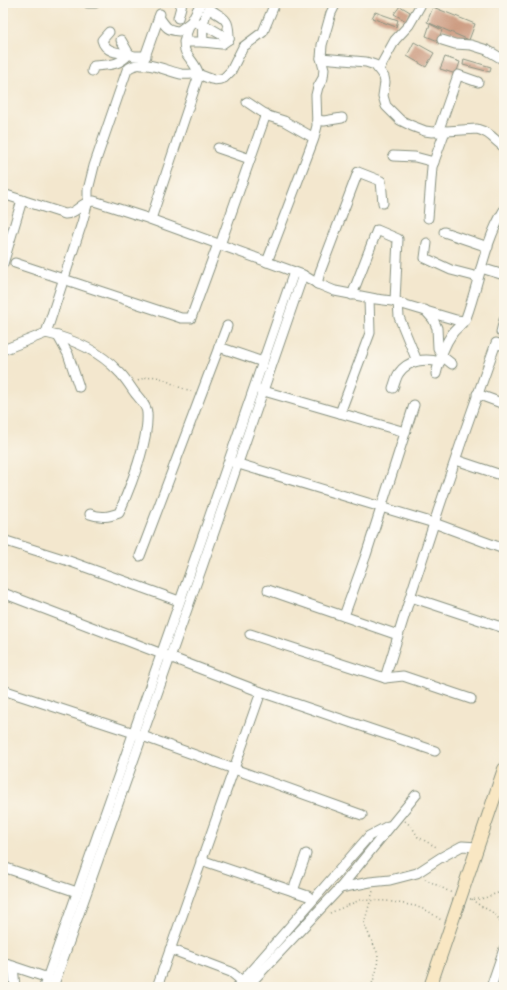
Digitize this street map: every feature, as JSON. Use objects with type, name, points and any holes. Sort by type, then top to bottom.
[{"type":"street","points":[[88,3],[95,3]]},
{"type":"street","points":[[178,18],[182,3]]},
{"type":"street","points":[[46,333],[88,201],[88,190],[94,166],[125,75],[130,68],[142,65],[152,65],[182,74],[199,75],[212,80],[224,78],[231,71],[243,47],[263,32],[275,3]]},
{"type":"street","points":[[267,262],[314,138],[317,126],[316,96],[318,87],[323,78],[324,69],[321,58],[324,38],[331,13],[336,3]]},
{"type":"street","points":[[142,65],[160,14],[168,29],[179,31],[192,21],[206,5]]},
{"type":"street","points":[[203,42],[203,25],[206,5]]},
{"type":"street","points":[[206,5],[227,23],[229,39]]},
{"type":"street","points":[[379,69],[395,40],[409,25],[420,6]]},
{"type":"street","points":[[150,219],[199,75],[197,68],[183,48],[192,21]]},
{"type":"street","points":[[192,21],[203,25],[229,39]]},
{"type":"street","points":[[109,32],[102,40],[107,49],[134,56],[146,56]]},
{"type":"street","points":[[184,42],[222,44],[229,39]]},
{"type":"street","points":[[121,40],[129,54]]},
{"type":"street","points":[[442,40],[455,44],[471,44],[487,50],[504,60]]},
{"type":"street","points":[[92,71],[94,66],[118,63],[129,54]]},
{"type":"street","points":[[321,58],[369,62],[379,69],[385,82],[383,96],[384,102],[400,120],[420,129],[442,132],[477,129],[488,132],[504,147]]},
{"type":"street","points":[[428,218],[432,167],[458,75],[478,82]]},
{"type":"street","points":[[247,102],[266,114],[284,121],[314,138]]},
{"type":"street","points":[[15,263],[181,318],[191,318],[266,114]]},
{"type":"street","points":[[317,120],[342,118]]},
{"type":"street","points":[[218,148],[250,159]]},
{"type":"street","points":[[393,156],[415,158],[434,162]]},
{"type":"street","points":[[317,284],[320,272],[358,172],[381,181],[383,204]]},
{"type":"street","points":[[3,194],[65,214],[72,213],[86,201],[94,200],[267,262],[335,291],[397,302],[456,320],[465,321]]},
{"type":"street","points":[[3,264],[22,200]]},
{"type":"street","points":[[436,374],[450,336],[465,321],[496,223],[504,210]]},
{"type":"street","points":[[352,294],[377,230],[398,239],[398,317],[417,361]]},
{"type":"street","points":[[444,232],[488,247]]},
{"type":"street","points":[[427,243],[425,258],[451,270],[504,275]]},
{"type":"street","points":[[258,389],[263,362],[298,274]]},
{"type":"street","points":[[53,987],[138,735],[298,274]]},
{"type":"street","points":[[340,413],[370,333],[369,298]]},
{"type":"street","points":[[426,310],[433,319],[437,328],[438,348],[441,359]]},
{"type":"street","points":[[501,332],[504,320]]},
{"type":"street","points":[[140,556],[227,326]]},
{"type":"street","points":[[3,350],[46,333],[75,342],[96,354],[118,370],[147,411],[146,427],[135,471],[119,513],[108,517],[98,517],[90,514]]},
{"type":"street","points":[[58,336],[68,354],[79,387]]},
{"type":"street","points":[[385,678],[434,523],[496,343],[504,346]]},
{"type":"street","points":[[219,347],[263,362]]},
{"type":"street","points":[[393,388],[399,373],[412,362],[441,359],[452,364]]},
{"type":"street","points":[[258,389],[405,432]]},
{"type":"street","points":[[478,394],[504,404]]},
{"type":"street","points":[[344,616],[414,405]]},
{"type":"street","points":[[456,460],[504,476]]},
{"type":"street","points":[[233,462],[434,523],[504,549]]},
{"type":"street","points":[[166,656],[180,601],[233,462]]},
{"type":"street","points":[[3,540],[66,560],[180,601]]},
{"type":"street","points":[[268,590],[398,635]]},
{"type":"street","points":[[3,593],[261,692],[435,751]]},
{"type":"street","points":[[411,597],[504,628]]},
{"type":"street","points":[[250,634],[385,678],[403,676],[471,699]]},
{"type":"street","points":[[4,692],[138,735],[362,815]]},
{"type":"street","points":[[157,987],[201,860],[235,770],[261,692]]},
{"type":"street","points":[[44,987],[77,892],[138,735]]},
{"type":"street","points":[[430,987],[450,928],[466,898],[478,847],[504,769]]},
{"type":"street","points":[[242,985],[340,888],[416,795]]},
{"type":"street","points":[[242,985],[369,836],[392,824]]},
{"type":"street","points":[[340,888],[376,881],[390,880],[417,873],[462,846],[478,847]]},
{"type":"street","points":[[293,891],[306,854]]},
{"type":"street","points":[[201,860],[308,896]]},
{"type":"street","points":[[3,867],[77,892]]},
{"type":"street","points":[[170,949],[231,972],[242,985]]},
{"type":"street","points":[[491,987],[504,949]]},
{"type":"street","points":[[3,963],[48,978]]},
{"type":"street","points":[[13,966],[15,987]]},
{"type":"path","points":[[130,386],[149,376],[161,378],[201,394]]},
{"type":"path","points":[[399,816],[412,827],[418,837],[448,854]]},
{"type":"path","points":[[417,873],[429,882],[466,898],[496,914],[500,919],[501,930],[504,931]]},
{"type":"path","points":[[371,987],[377,969],[378,954],[364,924],[376,881]]},
{"type":"path","points":[[466,898],[479,900],[504,892]]},
{"type":"path","points":[[329,913],[360,900],[394,902],[415,906],[428,911],[450,928]]},
{"type":"building","points":[[400,6],[410,12],[406,21],[394,14]]},
{"type":"building","points":[[433,7],[475,24],[469,40],[427,22]]},
{"type":"building","points":[[375,12],[398,20],[396,27],[372,18]]},
{"type":"building","points":[[430,24],[442,30],[438,41],[426,36]]},
{"type":"building","points":[[414,42],[434,53],[426,67],[407,56]]},
{"type":"building","points":[[445,57],[460,62],[456,74],[440,69]]},
{"type":"building","points":[[464,59],[491,67],[490,72],[463,65]]}]
